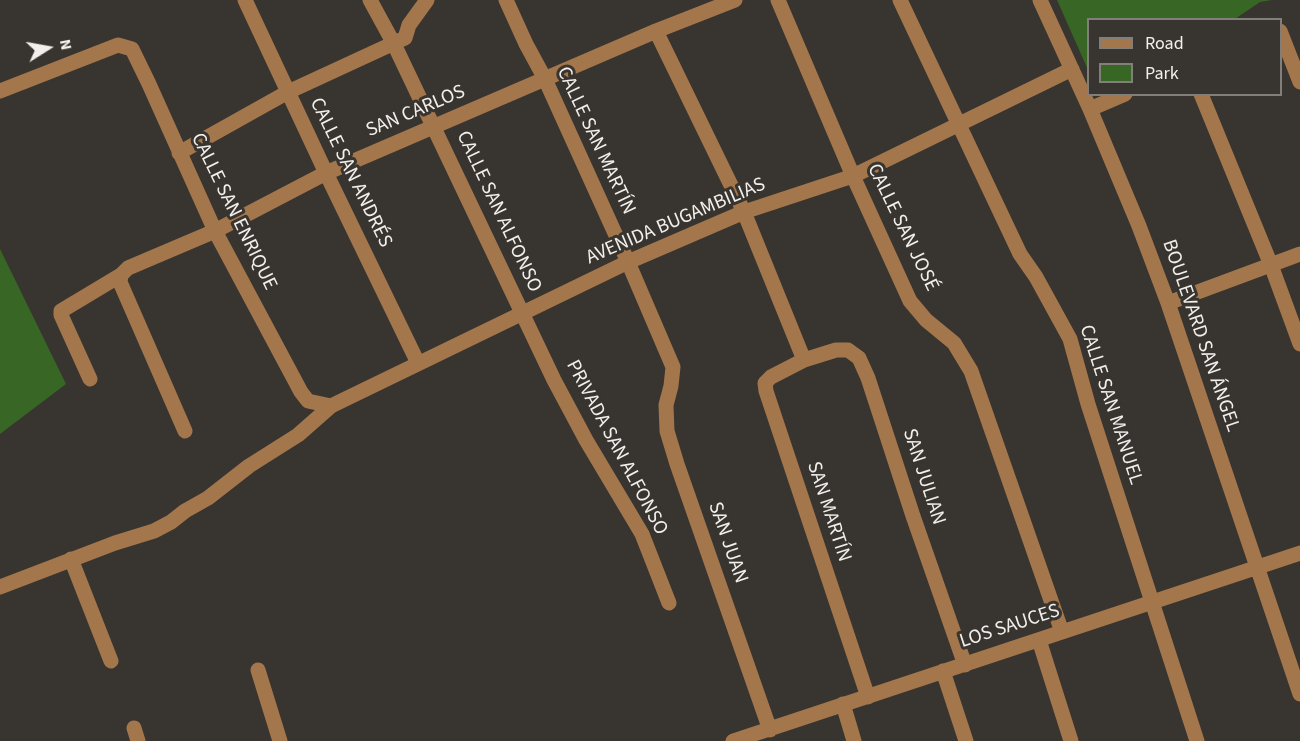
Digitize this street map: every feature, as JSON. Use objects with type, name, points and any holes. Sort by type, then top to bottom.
[{"type":"street","name":"CALLE SAN ANDRÉS","points":[[245,0],[418,363]]},
{"type":"street","name":"CALLE SAN ALFONSO","points":[[370,0],[394,44],[522,314]]},
{"type":"street","points":[[179,153],[288,92],[405,38],[409,25],[427,0]]},
{"type":"street","name":"CALLE SAN MARTÍN","points":[[506,0],[628,262],[673,367]]},
{"type":"street","name":"SAN CARLOS","points":[[90,379],[61,311],[121,276],[128,268],[215,231],[326,173],[735,0]]},
{"type":"street","name":"CALLE SAN JOSÉ","points":[[778,0],[853,176],[910,301],[926,320],[954,343],[971,372],[1062,632]]},
{"type":"street","name":"CALLE SAN MANUEL","points":[[900,0],[1020,254],[1036,277],[1070,339],[1088,404],[1197,741]]},
{"type":"street","name":"BOULEVARD SAN ÁNGEL","points":[[1040,0],[1090,109],[1168,303],[1300,694]]},
{"type":"street","points":[[656,32],[744,212],[804,360]]},
{"type":"street","points":[[1282,34],[1300,82]]},
{"type":"street","name":"CALLE SAN ENRIQUE","points":[[0,91],[118,45],[132,49],[215,231],[301,392],[308,401],[331,406]]},
{"type":"street","name":"AVENIDA BUGAMBILIAS","points":[[0,587],[115,543],[154,531],[171,522],[208,498],[249,466],[298,435],[331,406],[418,363],[628,262],[744,212],[853,176],[1072,69]]},
{"type":"street","points":[[1090,109],[1120,96]]},
{"type":"street","points":[[1202,96],[1271,265],[1300,344]]},
{"type":"street","points":[[1168,303],[1300,255]]},
{"type":"street","points":[[121,276],[120,282],[185,430]]},
{"type":"street","name":"PRIVADA SAN ALFONSO","points":[[522,314],[586,440],[642,534],[669,603]]},
{"type":"street","name":"SAN JULIAN","points":[[804,360],[836,350],[848,350],[859,358],[868,378],[964,665]]},
{"type":"street","name":"SAN MARTÍN","points":[[804,360],[771,377],[765,383],[766,391],[868,697]]},
{"type":"street","name":"SAN JUAN","points":[[673,367],[666,405],[667,431],[770,729]]},
{"type":"street","name":"LOS SAUCES","points":[[740,740],[1300,553]]},
{"type":"street","points":[[71,559],[111,661]]},
{"type":"street","points":[[1039,640],[1071,741]]},
{"type":"street","points":[[258,670],[280,741]]},
{"type":"street","points":[[944,671],[966,741]]},
{"type":"street","points":[[843,705],[855,741]]},
{"type":"green space","points":[[1057,0],[1272,0],[1260,2],[1236,18],[1087,18],[1087,68]]},
{"type":"green space","points":[[0,249],[66,384],[0,434]]}]
